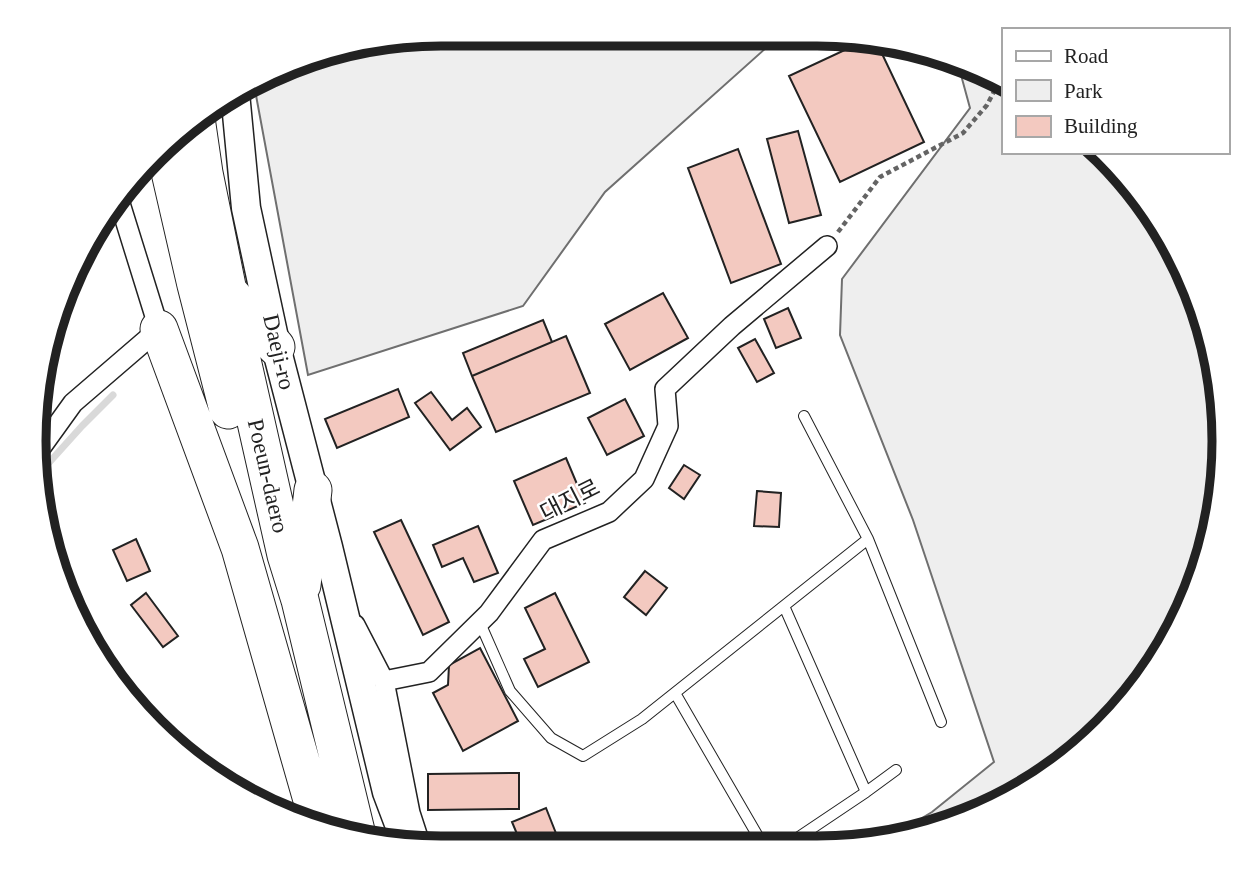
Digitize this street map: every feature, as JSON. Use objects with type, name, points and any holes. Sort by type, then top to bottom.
[{"type":"highway","name":"Poeun-daero","points":[[198,128],[204,173],[227,289],[286,555],[300,600],[355,826]]},
{"type":"highway","name":"Poeun-daero","points":[[166,156],[322,817]]},
{"type":"highway","points":[[227,289],[276,347]]},
{"type":"highway","points":[[159,329],[240,548],[322,817]]},
{"type":"highway","points":[[300,600],[313,490]]},
{"type":"main road","name":"Daeji-ro","points":[[235,103],[246,208],[276,347],[387,792],[403,834]]},
{"type":"street","points":[[46,440],[73,403],[159,329],[121,208]]},
{"type":"street","name":"대지로","points":[[384,681],[429,672],[489,613],[544,540],[609,512],[643,479],[668,426],[665,389],[732,326],[827,246]]},
{"type":"street","name":"Daeji-ro","points":[[343,608],[352,618],[384,681],[410,813],[417,835]]},
{"type":"lane","points":[[804,416],[868,539],[941,722]]},
{"type":"lane","points":[[480,623],[510,691],[551,738],[583,756],[642,719],[868,539]]},
{"type":"lane","points":[[784,606],[866,792]]},
{"type":"lane","points":[[675,693],[758,836]]},
{"type":"lane","points":[[800,836],[896,770]]},
{"type":"path","points":[[827,246],[880,177],[963,133],[987,105],[996,88]]},
{"type":"green space","points":[[415,46],[768,46],[605,192],[523,306],[308,375],[255,92],[314,66],[338,59]]},
{"type":"green space","points":[[960,73],[1002,92],[1002,154],[1088,154],[1130,200],[1145,221],[1171,266],[1198,338],[1211,415],[1211,466],[1204,518],[1191,567],[1159,638],[1130,681],[1096,720],[1036,769],[991,795],[943,815],[913,823],[932,812],[994,762],[913,520],[840,335],[842,279],[970,108]]},
{"type":"building","points":[[851,47],[881,51],[924,142],[840,182],[789,76]]},
{"type":"building","points":[[798,131],[821,215],[789,223],[767,139]]},
{"type":"building","points":[[738,149],[781,264],[731,283],[688,168]]},
{"type":"building","points":[[663,293],[688,338],[630,370],[605,324]]},
{"type":"building","points":[[788,308],[801,338],[776,348],[764,319]]},
{"type":"building","points":[[543,320],[552,342],[472,376],[463,353]]},
{"type":"building","points":[[566,336],[590,393],[496,432],[472,376]]},
{"type":"building","points":[[755,339],[774,373],[757,382],[738,348]]},
{"type":"building","points":[[398,389],[409,417],[337,448],[325,419]]},
{"type":"building","points":[[431,392],[452,420],[467,408],[481,427],[450,450],[415,403]]},
{"type":"building","points":[[625,399],[644,436],[607,455],[588,418]]},
{"type":"building","points":[[566,458],[585,503],[533,525],[514,481]]},
{"type":"building","points":[[684,465],[700,475],[684,499],[669,488]]},
{"type":"building","points":[[757,491],[781,493],[779,527],[754,526]]},
{"type":"building","points":[[401,520],[449,622],[423,635],[374,532]]},
{"type":"building","points":[[478,526],[498,573],[474,582],[463,558],[442,567],[433,545]]},
{"type":"building","points":[[136,539],[150,571],[127,581],[113,550]]},
{"type":"building","points":[[645,571],[667,588],[646,615],[624,597]]},
{"type":"building","points":[[146,593],[178,636],[163,647],[131,605]]},
{"type":"building","points":[[555,593],[589,662],[538,687],[524,659],[545,649],[525,608]]},
{"type":"building","points":[[480,648],[518,721],[463,751],[433,693],[448,685],[449,665]]},
{"type":"building","points":[[519,773],[519,809],[428,810],[428,774]]},
{"type":"building","points":[[546,808],[557,836],[518,836],[512,822]]},
{"type":"waterway","points":[[46,466],[113,395]]}]
